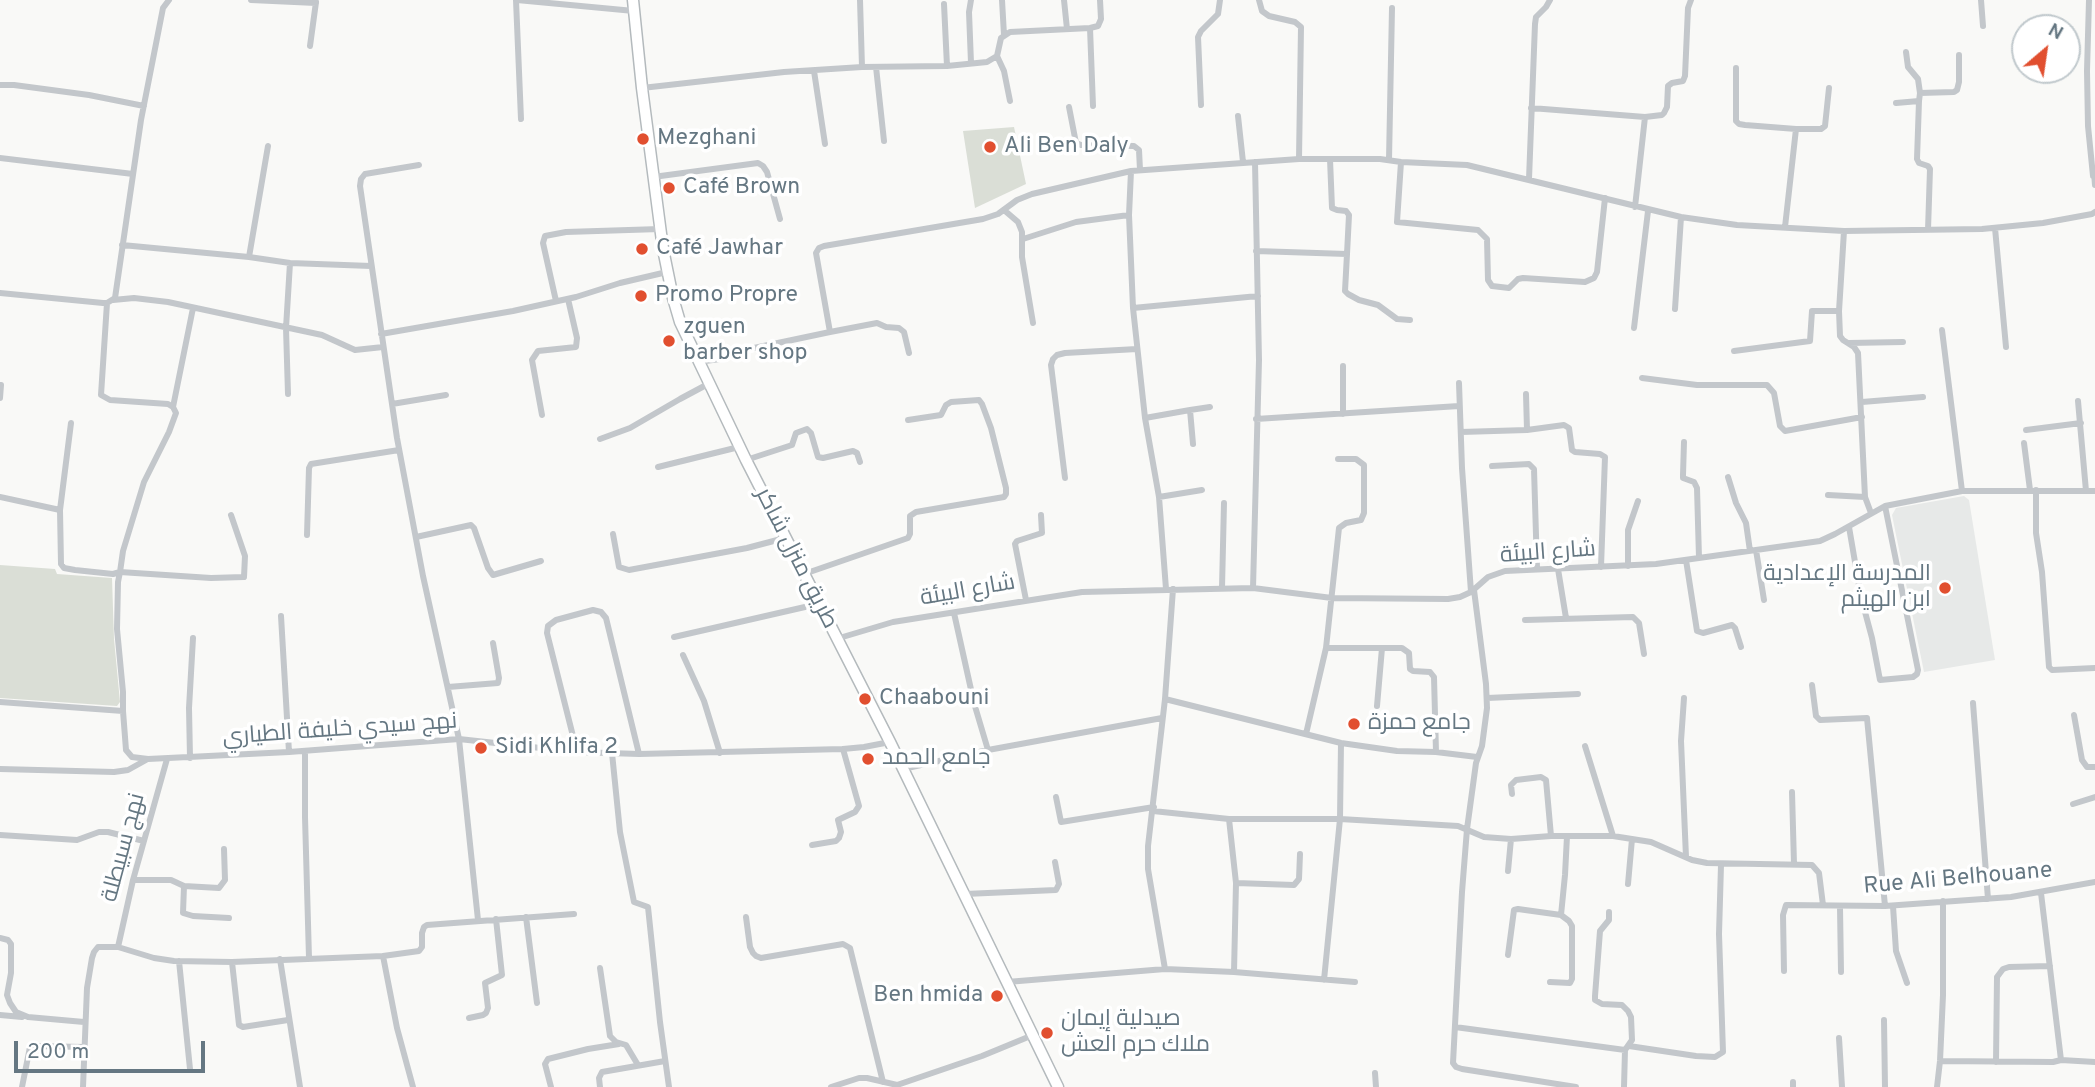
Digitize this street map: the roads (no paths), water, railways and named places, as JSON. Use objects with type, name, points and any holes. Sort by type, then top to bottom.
[{"type":"main road","name":"طريق منزل شاكر","points":[[634,5],[660,229],[667,272],[680,321],[739,447],[890,742],[1058,1087]]},
{"type":"street","points":[[148,759],[132,757],[126,750],[117,629],[118,582],[122,551],[144,482],[176,410],[168,404],[110,400],[101,394],[110,302],[117,292],[144,106],[163,8],[169,0]]},
{"type":"street","points":[[251,0],[316,1],[310,46]]},
{"type":"street","points":[[521,120],[516,0],[634,5]]},
{"type":"street","points":[[860,0],[862,67]]},
{"type":"street","points":[[971,0],[971,63]]},
{"type":"street","points":[[1002,0],[1004,35],[997,56],[1004,71],[1010,102]]},
{"type":"street","points":[[1064,0],[1067,29]]},
{"type":"street","points":[[1004,35],[1010,32],[1098,26],[1100,0]]},
{"type":"street","points":[[1200,105],[1198,37],[1218,14],[1220,0]]},
{"type":"street","points":[[1259,0],[1262,11],[1269,16],[1295,22],[1301,27],[1299,159]]},
{"type":"street","points":[[1529,179],[1536,17],[1550,0]]},
{"type":"street","points":[[1531,108],[1645,117],[1662,115],[1667,107],[1668,86],[1682,81],[1685,76],[1688,8],[1691,0]]},
{"type":"street","points":[[1981,0],[1983,26]]},
{"type":"street","points":[[2089,0],[2088,126],[2095,185]]},
{"type":"street","points":[[944,4],[947,66]]},
{"type":"street","points":[[1390,160],[1392,8]]},
{"type":"street","points":[[1090,28],[1093,106]]},
{"type":"street","points":[[1906,51],[1908,67],[1918,79],[1920,97],[1917,159],[1930,169],[1928,230]]},
{"type":"street","points":[[1896,103],[1957,90],[1959,55]]},
{"type":"street","points":[[642,88],[862,67],[947,66],[987,62],[997,56]]},
{"type":"street","points":[[876,66],[884,141]]},
{"type":"street","points":[[1737,68],[1736,121],[1739,124],[1821,129],[1825,126],[1829,88]]},
{"type":"street","points":[[814,71],[825,144]]},
{"type":"street","points":[[0,85],[89,95],[144,106]]},
{"type":"street","points":[[1069,107],[1076,143],[1134,146],[1139,150],[1140,170]]},
{"type":"street","points":[[1238,116],[1242,162]]},
{"type":"street","points":[[1634,207],[1645,117]]},
{"type":"street","points":[[1785,227],[1796,129]]},
{"type":"street","points":[[249,257],[268,146]]},
{"type":"street","points":[[0,158],[133,174]]},
{"type":"street","points":[[830,332],[816,259],[819,248],[983,219],[1032,194],[1140,170],[1299,159],[1380,159],[1467,165],[1681,217],[1737,225],[1844,231],[1995,228],[2043,223],[2095,212]]},
{"type":"street","points":[[1330,159],[1332,208],[1346,211],[1349,215],[1345,291],[1359,300],[1385,308],[1397,319],[1410,320]]},
{"type":"street","points":[[1253,588],[1259,360],[1255,162]]},
{"type":"street","points":[[1401,162],[1397,222],[1478,230],[1487,239],[1488,280],[1493,286],[1509,288],[1516,280],[1523,278],[1585,282],[1594,278],[1597,272],[1605,198]]},
{"type":"street","points":[[653,177],[758,163],[767,172],[780,219]]},
{"type":"street","points":[[419,165],[365,174],[359,186],[399,450],[459,739],[478,920]]},
{"type":"street","points":[[1131,171],[1129,215],[1133,308],[1144,418],[1159,497],[1170,589],[1165,699],[1148,846],[1148,869],[1165,970]]},
{"type":"street","points":[[1004,210],[1018,222],[1023,239],[1021,257],[1033,323]]},
{"type":"street","points":[[1634,328],[1648,211]]},
{"type":"street","points":[[1023,239],[1076,222],[1129,215]]},
{"type":"street","points":[[1675,309],[1681,217]]},
{"type":"street","points":[[1995,228],[2006,347]]},
{"type":"street","points":[[556,301],[543,243],[545,236],[566,232],[660,229]]},
{"type":"street","points":[[1844,231],[1840,336],[1854,347],[1858,354],[1865,497],[1871,513]]},
{"type":"street","points":[[122,245],[290,263],[370,267]]},
{"type":"street","points":[[1256,251],[1347,254]]},
{"type":"street","points":[[288,394],[286,328],[290,263]]},
{"type":"street","points":[[381,334],[513,311],[667,272]]},
{"type":"street","points":[[0,293],[110,302],[129,298],[150,299],[322,335],[355,349],[383,347]]},
{"type":"street","points":[[1133,308],[1258,296]]},
{"type":"street","points":[[542,415],[532,360],[538,351],[576,347],[577,338],[568,299]]},
{"type":"street","points":[[173,407],[193,308]]},
{"type":"street","points":[[1734,351],[1810,341],[1812,311],[1839,311]]},
{"type":"street","points":[[698,362],[877,323],[886,327],[899,327],[904,332],[909,353]]},
{"type":"street","points":[[1942,330],[1962,491]]},
{"type":"street","points":[[1847,343],[1903,342]]},
{"type":"street","points":[[1065,478],[1051,365],[1053,359],[1065,353],[1137,349]]},
{"type":"street","points":[[1343,366],[1343,414]]},
{"type":"street","points":[[1642,378],[1697,385],[1766,385],[1774,393],[1780,426],[1785,431],[1862,417]]},
{"type":"street","points":[[1459,383],[1462,468],[1473,591],[1487,698],[1482,746],[1477,757],[1462,892],[1453,1063],[1456,1067],[1576,1087]]},
{"type":"street","points":[[600,439],[631,428],[708,384]]},
{"type":"street","points":[[0,398],[1,385]]},
{"type":"street","points":[[1527,394],[1527,430]]},
{"type":"street","points":[[392,404],[446,395]]},
{"type":"street","points":[[1862,402],[1923,397]]},
{"type":"street","points":[[803,574],[908,538],[910,516],[916,512],[1006,494],[991,428],[979,400],[951,402],[946,405],[941,415],[908,420]]},
{"type":"street","points":[[2078,401],[2086,491]]},
{"type":"street","points":[[1256,419],[1459,406]]},
{"type":"street","points":[[1144,418],[1210,407]]},
{"type":"street","points":[[1190,410],[1193,444]]},
{"type":"street","points":[[2026,430],[2081,423]]},
{"type":"street","points":[[71,424],[60,510],[60,560],[64,568],[113,574],[120,572],[211,578],[244,577],[245,556],[231,515]]},
{"type":"street","points":[[1461,432],[1527,430],[1564,425],[1569,428],[1575,452],[1600,454],[1607,459],[1601,567]]},
{"type":"street","points":[[746,460],[792,445],[796,433],[807,429],[810,431],[817,456],[823,458],[853,451],[857,453],[860,462]]},
{"type":"street","points":[[1684,442],[1683,478],[1693,482],[1697,488],[1699,558]]},
{"type":"street","points":[[2024,443],[2033,490],[2049,667],[2052,670],[2095,668]]},
{"type":"street","points":[[658,467],[739,447]]},
{"type":"street","points":[[307,535],[311,464],[399,450]]},
{"type":"street","points":[[1306,734],[1326,648],[1339,528],[1346,523],[1361,520],[1364,513],[1364,465],[1356,459],[1338,459]]},
{"type":"street","points":[[1492,466],[1529,464],[1534,469],[1537,568]]},
{"type":"street","points":[[1728,477],[1746,523],[1764,600]]},
{"type":"street","points":[[1159,497],[1202,490]]},
{"type":"street","name":"شارع البيئة","points":[[836,639],[893,622],[1082,592],[1253,588],[1332,598],[1448,599],[1473,591],[1497,572],[1537,568],[1628,566],[1820,541],[1885,506],[1962,491],[2095,491]]},
{"type":"street","points":[[1828,495],[1865,497]]},
{"type":"street","points":[[0,498],[60,510]]},
{"type":"street","points":[[1628,566],[1628,530],[1638,501]]},
{"type":"street","points":[[1222,588],[1223,503]]},
{"type":"street","points":[[1849,527],[1861,597],[1880,680],[1913,677],[1918,670],[1885,506]]},
{"type":"street","points":[[1026,600],[1015,544],[1042,533],[1041,515]]},
{"type":"street","points":[[416,537],[471,525],[493,575],[541,561]]},
{"type":"street","points":[[612,534],[619,567],[629,570],[747,548],[785,538]]},
{"type":"street","points":[[1686,560],[1698,631],[1703,633],[1732,625],[1741,647]]},
{"type":"street","points":[[1558,569],[1566,618]]},
{"type":"street","points":[[674,637],[818,604]]},
{"type":"street","points":[[577,752],[547,633],[548,626],[556,620],[593,610],[601,612],[606,618],[639,754]]},
{"type":"street","points":[[954,613],[974,703],[988,750]]},
{"type":"street","points":[[281,617],[289,752]]},
{"type":"street","points":[[1525,620],[1636,618],[1644,654]]},
{"type":"street","points":[[190,758],[189,708],[194,638]]},
{"type":"street","points":[[448,687],[498,683],[493,643]]},
{"type":"street","points":[[1326,648],[1405,649],[1409,653],[1410,669],[1433,674],[1436,752]]},
{"type":"street","points":[[1377,706],[1382,648]]},
{"type":"street","points":[[683,655],[704,701],[720,753]]},
{"type":"street","points":[[1812,685],[1816,716],[1820,720],[1867,718],[1889,906],[1896,951],[1907,984]]},
{"type":"street","points":[[1487,698],[1578,694]]},
{"type":"street","points":[[1684,698],[1681,741],[1686,857]]},
{"type":"street","points":[[1165,699],[1341,743],[1397,751],[1477,757]]},
{"type":"street","points":[[0,702],[123,711]]},
{"type":"street","points":[[1973,703],[1988,899]]},
{"type":"street","points":[[2074,715],[2082,760],[2087,767],[2095,767]]},
{"type":"street","points":[[902,769],[988,750],[1163,718]]},
{"type":"street","name":"نهج سيدي خليفة الطياري","points":[[148,759],[459,739],[612,754],[843,748],[890,742]]},
{"type":"street","points":[[1324,980],[1340,819],[1341,743]]},
{"type":"street","points":[[1585,746],[1613,836]]},
{"type":"street","points":[[812,845],[836,841],[841,832],[838,820],[855,812],[859,806],[843,748]]},
{"type":"street","points":[[305,751],[309,958]]},
{"type":"street","points":[[612,754],[620,832],[634,902],[636,905],[648,907],[669,1087]]},
{"type":"street","points":[[0,769],[114,772],[128,770],[148,759]]},
{"type":"street","name":"نهج سبيطلة","points":[[118,947],[133,880],[167,759]]},
{"type":"street","points":[[1512,794],[1511,785],[1516,780],[1541,777],[1546,780],[1551,836]]},
{"type":"street","points":[[1792,792],[1794,864]]},
{"type":"street","points":[[1056,797],[1062,822],[1153,809],[1228,819],[1340,819],[1458,826],[1478,836],[1511,839],[1613,836],[1651,842],[1701,862],[1721,865],[1812,865],[1817,869],[1823,905]]},
{"type":"street","points":[[2073,804],[2095,797]]},
{"type":"street","points":[[1228,819],[1236,883],[1234,972]]},
{"type":"street","points":[[0,835],[77,840],[99,832],[108,832],[144,841]]},
{"type":"street","points":[[1561,915],[1567,836]]},
{"type":"street","points":[[1508,871],[1511,839]]},
{"type":"street","points":[[1628,884],[1632,839]]},
{"type":"street","points":[[133,880],[170,880],[184,886],[222,886],[225,880],[224,849]]},
{"type":"street","points":[[1236,883],[1294,885],[1299,879],[1300,854]]},
{"type":"street","points":[[965,894],[1056,890],[1059,884],[1055,862]]},
{"type":"street","points":[[1455,1027],[1715,1057],[1723,1052],[1719,934],[1721,865]]},
{"type":"street","name":"Rue Ali Belhouane","points":[[1784,971],[1783,915],[1786,905],[1889,906],[1988,899],[2040,893],[2095,882]]},
{"type":"street","points":[[184,886],[183,913],[229,918]]},
{"type":"street","points":[[2040,893],[2061,1060]]},
{"type":"street","points":[[1937,1087],[1943,995],[1943,901]]},
{"type":"street","points":[[1840,907],[1841,972]]},
{"type":"street","points":[[1507,955],[1514,910],[1561,915],[1572,926],[1571,982],[1550,982]]},
{"type":"street","points":[[1609,912],[1609,919],[1600,931],[1595,1000],[1602,1004],[1622,1005],[1628,1011],[1632,1040],[1627,1048],[1624,1087]]},
{"type":"street","points":[[83,1087],[87,988],[93,952],[102,946],[179,961],[383,956],[419,951],[422,947],[424,927],[428,925],[574,914]]},
{"type":"street","points":[[526,917],[537,1003]]},
{"type":"street","points":[[746,917],[750,947],[753,953],[761,958],[843,944],[850,948],[888,1085]]},
{"type":"street","points":[[469,1018],[486,1013],[488,1008],[485,983],[502,975],[496,919]]},
{"type":"street","points":[[0,939],[8,940],[11,947],[8,998],[13,1009],[23,1017]]},
{"type":"street","points":[[383,956],[397,1028],[413,1087]]},
{"type":"street","points":[[280,959],[300,1087]]},
{"type":"street","points":[[179,961],[190,1069]]},
{"type":"street","points":[[232,961],[239,1025],[243,1027],[288,1020]]},
{"type":"street","points":[[1996,1062],[1997,977],[2003,969],[2009,967],[2050,966]]},
{"type":"street","points":[[600,968],[610,1036],[627,1047],[638,1065]]},
{"type":"street","points":[[1007,982],[1165,970],[1234,972],[1355,982]]},
{"type":"street","points":[[0,1015],[84,1022]]},
{"type":"street","points":[[1884,1020],[1885,1087]]},
{"type":"street","points":[[831,1087],[859,1079],[898,1085],[1033,1035]]},
{"type":"street","points":[[1839,1038],[1842,1087]]},
{"type":"street","points":[[551,1087],[545,1064],[548,1059],[620,1044]]},
{"type":"street","points":[[23,1087],[30,1047],[83,1047]]},
{"type":"street","points":[[600,1087],[599,1076],[602,1072],[665,1061]]},
{"type":"street","points":[[1940,1061],[2095,1062]]},
{"type":"street","points":[[1375,1073],[1376,1087]]},
{"type":"place","name":"Mezghani","points":[[643,139]]},
{"type":"place","name":"Ali Ben Daly","points":[[990,147]]},
{"type":"place","name":"Café Brown","points":[[669,188]]},
{"type":"place","name":"Café Jawhar","points":[[642,249]]},
{"type":"place","name":"Promo Propre","points":[[641,296]]},
{"type":"place","name":"zguen barber shop","points":[[669,341]]},
{"type":"place","name":"المدرسة الإعدادية ابن الهيثم","points":[[1945,588]]},
{"type":"place","name":"Chaabouni","points":[[865,699]]},
{"type":"place","name":"جامع حمزة","points":[[1354,724]]},
{"type":"place","name":"Sidi Khlifa 2","points":[[481,748]]},
{"type":"place","name":"جامع الحمد","points":[[868,759]]},
{"type":"place","name":"Ben hmida","points":[[997,996]]},
{"type":"place","name":"صيدلية إيمان ملاك حرم العش","points":[[1047,1033]]}]
